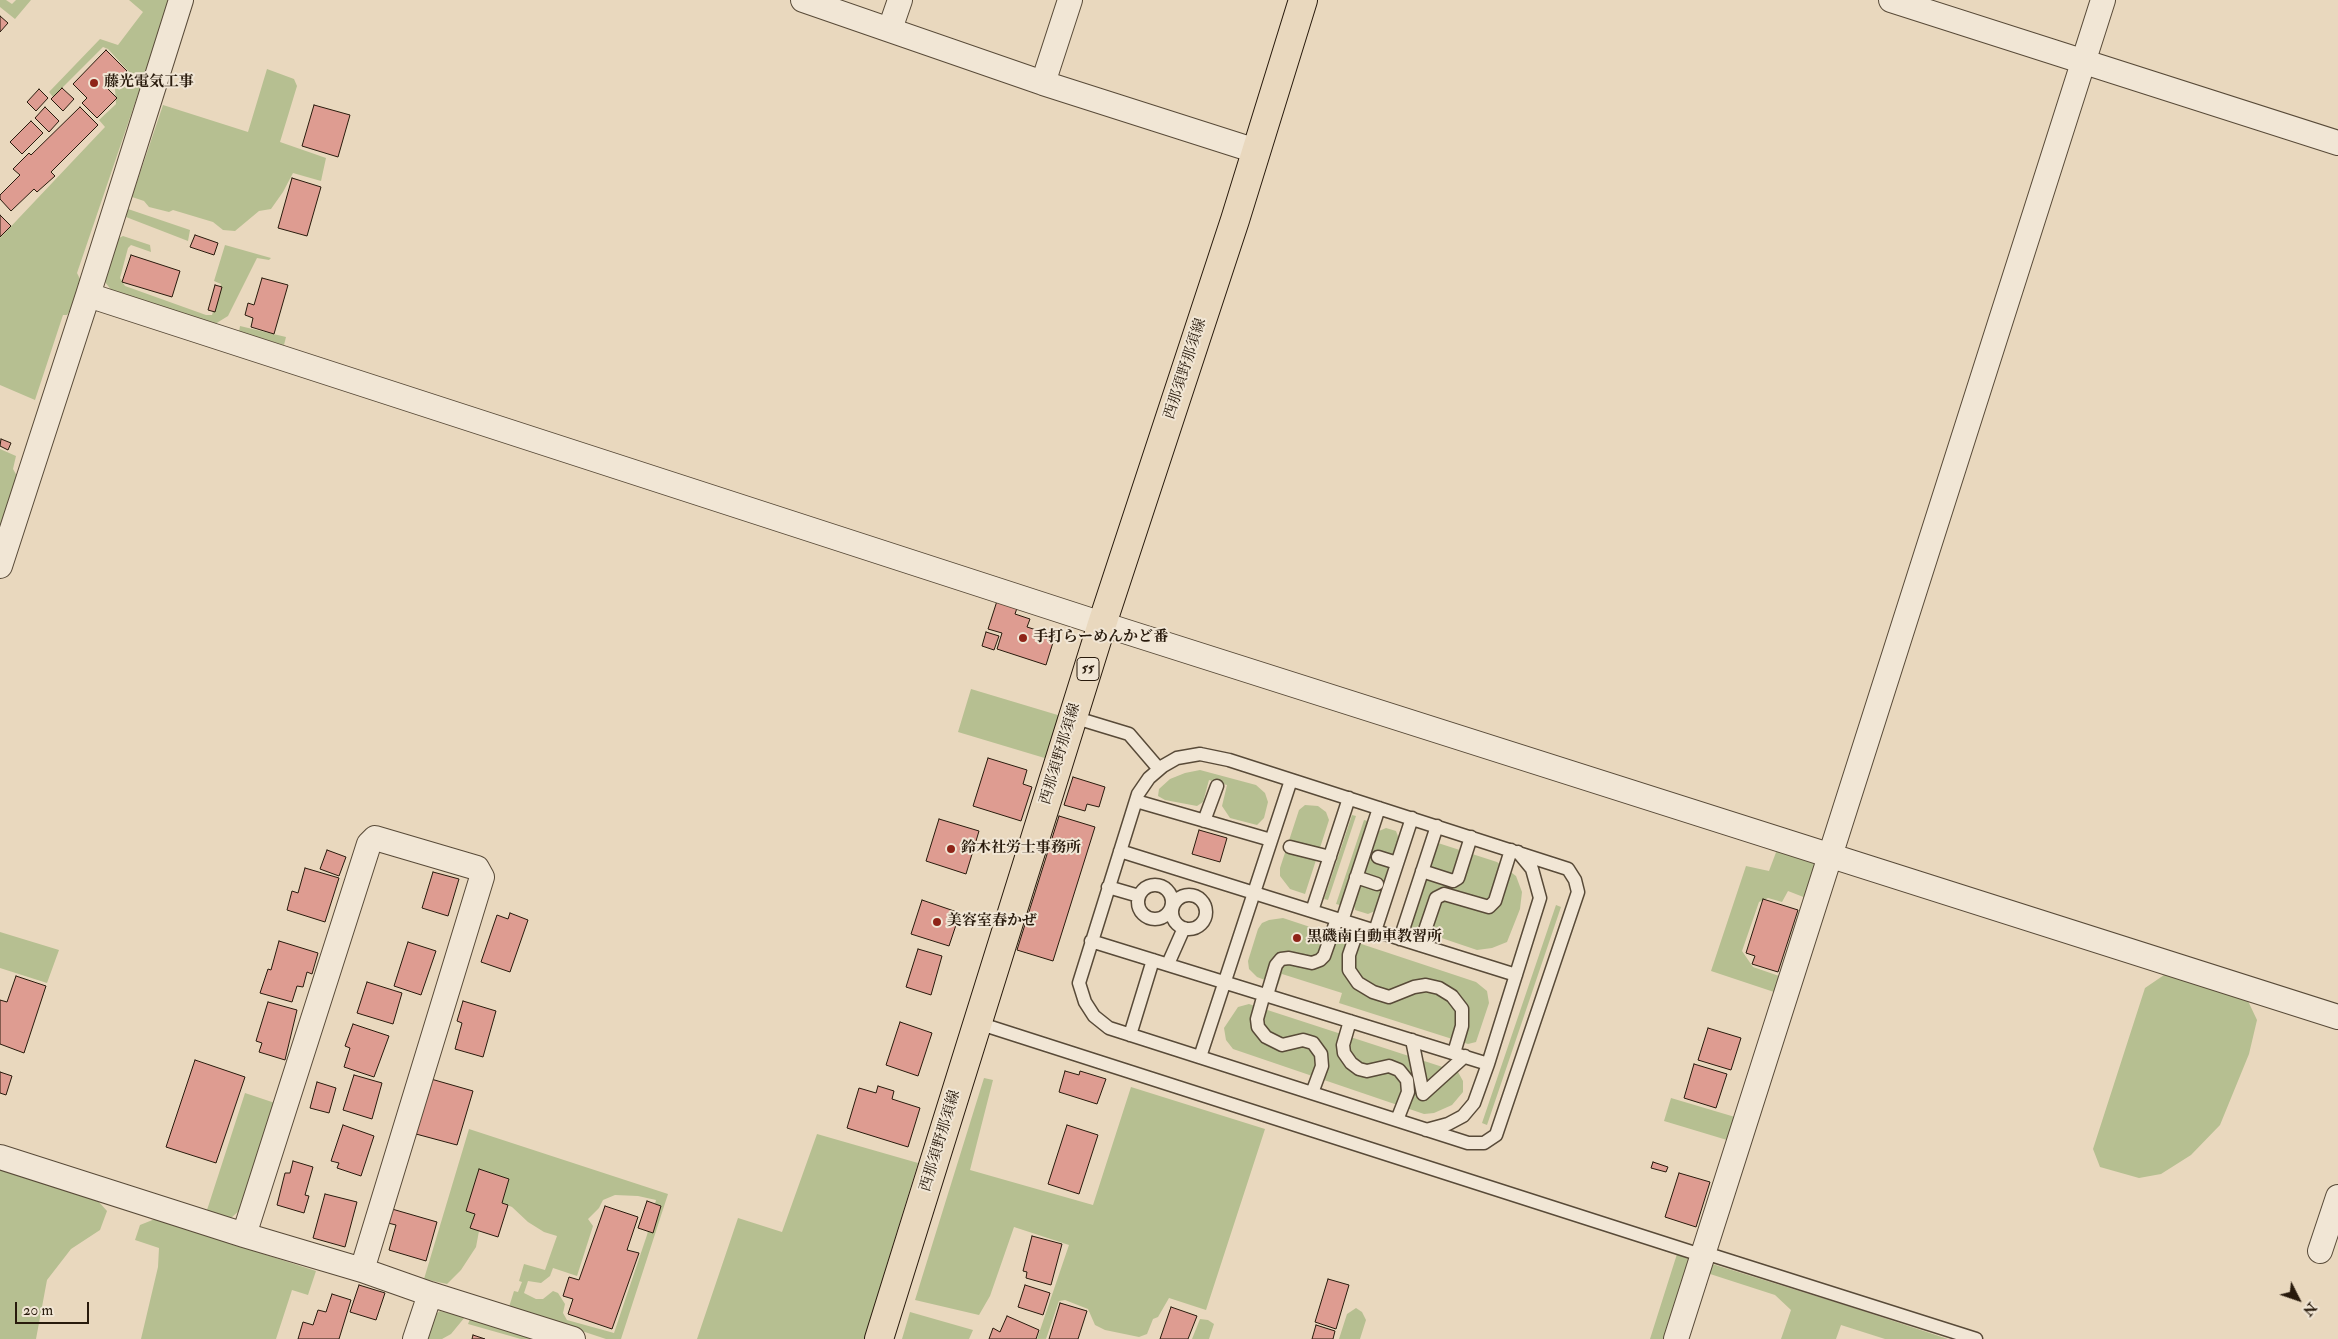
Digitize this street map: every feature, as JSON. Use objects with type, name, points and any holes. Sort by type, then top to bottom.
[{"type":"main road","name":"西那須野那須線","points":[[879,1339],[1102,624],[1256,151],[1303,0]]},
{"type":"street","points":[[0,566],[181,0]]},
{"type":"street","points":[[803,0],[1043,82],[1256,151]]},
{"type":"street","points":[[890,29],[900,0]]},
{"type":"street","points":[[1043,82],[1070,0]]},
{"type":"street","points":[[1891,0],[2338,143]]},
{"type":"street","points":[[1676,1339],[1705,1254],[1829,855],[2103,0]]},
{"type":"street","points":[[88,295],[1102,624],[2338,1017]]},
{"type":"street","points":[[244,1236],[369,844],[375,838],[477,868],[482,877],[362,1270]]},
{"type":"street","points":[[0,1158],[244,1236],[362,1270],[430,1294],[573,1339]]},
{"type":"street","points":[[2320,1251],[2338,1197]]},
{"type":"street","points":[[415,1339],[430,1294]]},
{"type":"lane","points":[[1073,717],[1129,734],[1159,769]]},
{"type":"lane","points":[[1200,754],[1229,760],[1568,869],[1575,880],[1578,892],[1496,1135],[1484,1143],[1468,1143],[1109,1028],[1094,1016],[1085,1002],[1079,983],[1138,794],[1149,778],[1159,769],[1177,758],[1200,754]]},
{"type":"lane","points":[[1200,1057],[1291,780]]},
{"type":"lane","points":[[1204,821],[1217,786]]},
{"type":"lane","points":[[1312,912],[1349,798]]},
{"type":"lane","points":[[1136,800],[1271,840]]},
{"type":"lane","points":[[1312,1093],[1322,1066],[1321,1054],[1313,1043],[1303,1040],[1282,1045],[1266,1037],[1258,1027],[1257,1019],[1276,965],[1281,959],[1289,958],[1312,963],[1324,956],[1356,877],[1379,808]]},
{"type":"lane","points":[[1374,931],[1412,818]]},
{"type":"lane","points":[[1400,939],[1437,826]]},
{"type":"lane","points":[[1422,871],[1453,881],[1458,878],[1471,837]]},
{"type":"lane","points":[[1290,846],[1330,857]]},
{"type":"lane","points":[[1120,851],[1516,975]]},
{"type":"lane","points":[[1420,945],[1436,898],[1444,894],[1488,907],[1495,901],[1514,851]]},
{"type":"lane","points":[[1426,1130],[1448,1124],[1463,1116],[1474,1102],[1488,1064],[1540,898],[1532,869],[1514,851]]},
{"type":"lane","points":[[1378,857],[1397,863]]},
{"type":"lane","points":[[1356,877],[1377,884]]},
{"type":"lane","points":[[1139,896],[1138,901],[1141,911],[1149,918],[1154,919],[1164,915],[1173,906],[1180,898],[1192,896],[1202,901],[1205,906],[1206,918],[1195,928],[1184,928],[1176,922],[1172,912],[1173,906],[1169,892],[1161,886],[1150,885],[1139,896]]},
{"type":"lane","points":[[1108,887],[1139,896]]},
{"type":"lane","points":[[1359,926],[1350,955],[1349,970],[1358,983],[1373,992],[1389,997],[1414,987],[1426,985],[1439,988],[1452,996],[1462,1009],[1460,1055],[1423,1094],[1412,1040]]},
{"type":"lane","points":[[1168,964],[1184,928]]},
{"type":"lane","points":[[1091,941],[1488,1064]]},
{"type":"lane","points":[[1130,1035],[1153,960]]},
{"type":"lane","points":[[1350,1021],[1343,1045],[1344,1053],[1351,1063],[1359,1069],[1367,1071],[1389,1066],[1399,1070],[1407,1080],[1408,1092],[1397,1120]]},
{"type":"lane","points":[[978,1022],[1976,1339]]},
{"type":"green space","points":[[0,0],[6,0],[12,4],[16,0],[31,0],[15,19],[0,7]]},
{"type":"green space","points":[[129,0],[170,0],[77,273],[81,281],[71,309],[67,315],[63,315],[35,400],[0,385],[0,238],[105,127],[99,120],[116,104],[115,88],[129,72],[108,49],[103,47],[53,97],[49,92],[100,39],[118,45],[143,12]]},
{"type":"green space","points":[[267,69],[294,79],[297,86],[280,142],[326,158],[321,181],[293,173],[271,209],[259,211],[235,231],[223,230],[213,222],[173,210],[169,212],[149,207],[144,201],[132,197],[163,105],[248,132]]},
{"type":"green space","points":[[128,209],[190,230],[188,241],[126,217]]},
{"type":"green space","points":[[123,236],[150,245],[151,252],[131,245],[128,248],[120,278],[125,286],[206,315],[212,315],[221,284],[214,281],[225,245],[271,258],[269,260],[257,258],[228,316],[215,324],[112,291],[105,282],[119,238]]},
{"type":"green space","points":[[240,326],[286,337],[284,345],[239,332]]},
{"type":"green space","points":[[0,449],[16,456],[13,469],[17,476],[0,530]]},
{"type":"green space","points":[[971,689],[1061,716],[1048,759],[958,732]]},
{"type":"green space","points":[[1200,770],[1256,785],[1265,793],[1268,802],[1264,818],[1257,825],[1230,818],[1222,806],[1227,785],[1209,780],[1203,802],[1197,806],[1165,800],[1158,796],[1159,789],[1170,779]]},
{"type":"green space","points":[[1305,805],[1318,806],[1326,812],[1329,820],[1305,894],[1290,889],[1280,876],[1280,868],[1299,810]]},
{"type":"green space","points":[[1352,815],[1356,816],[1328,900],[1324,899]]},
{"type":"green space","points":[[1364,820],[1368,821],[1340,905],[1336,904]]},
{"type":"green space","points":[[1386,828],[1396,831],[1399,839],[1375,911],[1368,914],[1355,910],[1354,904],[1379,831]]},
{"type":"green space","points":[[1438,843],[1497,862],[1516,876],[1522,892],[1520,909],[1507,942],[1492,948],[1477,950],[1409,927]]},
{"type":"green space","points":[[1778,847],[1821,860],[1806,898],[1788,891],[1782,902],[1768,898],[1759,902],[1742,951],[1753,967],[1782,977],[1780,994],[1711,971],[1746,866],[1769,871]]},
{"type":"green space","points":[[1556,905],[1561,907],[1487,1125],[1482,1123]]},
{"type":"green space","points":[[1283,918],[1476,982],[1487,991],[1489,1003],[1476,1042],[1468,1044],[1339,1003],[1342,993],[1282,974],[1278,985],[1257,977],[1249,969],[1248,961],[1258,929],[1262,923]]},
{"type":"green space","points":[[0,932],[59,950],[47,983],[0,968]]},
{"type":"green space","points":[[2167,973],[2248,1001],[2257,1020],[2249,1054],[2220,1125],[2191,1155],[2161,1174],[2139,1178],[2100,1167],[2093,1149],[2145,988]]},
{"type":"green space","points":[[1249,1004],[1458,1072],[1463,1081],[1463,1092],[1452,1105],[1434,1113],[1424,1114],[1233,1049],[1226,1040],[1224,1028],[1238,1007]]},
{"type":"green space","points":[[984,1078],[993,1080],[970,1170],[1093,1205],[1131,1087],[1265,1129],[1206,1310],[1169,1298],[1158,1317],[1153,1319],[1147,1334],[1139,1337],[1105,1330],[1095,1325],[1088,1309],[1065,1300],[1059,1301],[1046,1339],[1037,1339],[1069,1245],[1014,1227],[990,1296],[979,1315],[915,1300]]},
{"type":"green space","points":[[245,1093],[275,1103],[240,1210],[231,1218],[207,1210]]},
{"type":"green space","points":[[1671,1098],[1735,1117],[1727,1140],[1664,1121]]},
{"type":"green space","points":[[469,1129],[668,1194],[621,1339],[606,1339],[509,1307],[514,1291],[518,1292],[522,1282],[519,1281],[524,1264],[545,1270],[557,1236],[544,1232],[528,1222],[512,1207],[502,1203],[509,1179],[481,1171],[466,1211],[475,1214],[470,1228],[479,1231],[476,1247],[461,1270],[447,1284],[424,1279]],"holes":[[[615,1195],[638,1196],[656,1200],[647,1235],[614,1333],[567,1320],[563,1313],[565,1304],[558,1293],[553,1291],[543,1299],[536,1299],[524,1293],[528,1281],[541,1283],[550,1276],[553,1268],[577,1276],[593,1226],[588,1219],[599,1208],[603,1200]]]},
{"type":"green space","points":[[817,1134],[918,1163],[864,1339],[697,1339],[738,1218],[782,1232]]},
{"type":"green space","points":[[0,1170],[98,1201],[107,1211],[100,1230],[71,1249],[47,1280],[36,1339],[0,1339]]},
{"type":"green space","points":[[155,1219],[316,1271],[308,1295],[292,1290],[276,1339],[141,1339],[158,1267],[159,1248],[135,1240],[140,1225]]},
{"type":"green space","points":[[1677,1254],[1693,1261],[1668,1339],[1650,1339]]},
{"type":"green space","points":[[1709,1263],[1948,1339],[1885,1339],[1841,1325],[1836,1339],[1781,1339],[1791,1310],[1775,1295],[1707,1273]]},
{"type":"green space","points":[[1356,1308],[1362,1312],[1366,1320],[1360,1339],[1339,1339],[1347,1314]]},
{"type":"green space","points":[[440,1311],[465,1317],[451,1334],[442,1339],[428,1339],[436,1314]]},
{"type":"green space","points":[[910,1312],[973,1330],[969,1339],[902,1339]]},
{"type":"green space","points":[[470,1319],[534,1339],[521,1339],[468,1324]]},
{"type":"green space","points":[[1200,1319],[1208,1320],[1214,1324],[1209,1339],[1192,1339]]},
{"type":"building","points":[[0,16],[8,23],[0,32]]},
{"type":"building","points":[[106,50],[127,71],[108,89],[117,98],[97,118],[82,103],[87,98],[73,84]]},
{"type":"building","points":[[62,88],[74,99],[63,111],[51,99]]},
{"type":"building","points":[[39,89],[48,98],[36,111],[27,102]]},
{"type":"building","points":[[314,105],[350,115],[338,157],[302,146]]},
{"type":"building","points":[[45,107],[59,121],[49,132],[35,118]]},
{"type":"building","points":[[80,107],[98,125],[51,172],[55,176],[37,192],[34,189],[11,211],[0,199],[0,195],[20,175],[13,169],[29,153],[31,155]]},
{"type":"building","points":[[31,121],[43,133],[22,154],[10,142]]},
{"type":"building","points":[[292,178],[321,187],[307,236],[278,228]]},
{"type":"building","points":[[0,215],[11,226],[0,237]]},
{"type":"building","points":[[195,235],[218,243],[214,255],[190,247]]},
{"type":"building","points":[[131,255],[180,271],[172,297],[122,282]]},
{"type":"building","points":[[262,278],[288,285],[274,334],[251,327],[253,318],[245,315],[248,303],[254,305]]},
{"type":"building","points":[[215,285],[222,287],[215,312],[208,310]]},
{"type":"building","points":[[1,439],[11,443],[8,450],[0,446]]},
{"type":"building","points":[[997,601],[1017,608],[1015,614],[1030,619],[1027,627],[1055,636],[1046,665],[997,649],[1002,633],[988,629]]},
{"type":"building","points":[[986,632],[999,636],[994,650],[982,646]]},
{"type":"building","points":[[988,758],[1027,770],[1023,784],[1032,787],[1021,821],[973,806]]},
{"type":"building","points":[[1073,777],[1105,787],[1099,807],[1087,804],[1085,811],[1064,805]]},
{"type":"building","points":[[1059,816],[1095,827],[1053,961],[1017,950]]},
{"type":"building","points":[[939,819],[979,831],[966,874],[926,861]]},
{"type":"building","points":[[1199,830],[1227,838],[1220,862],[1192,854]]},
{"type":"building","points":[[327,850],[346,857],[339,876],[320,869]]},
{"type":"building","points":[[305,868],[339,878],[325,922],[287,910],[292,891],[298,893]]},
{"type":"building","points":[[433,872],[459,879],[448,916],[422,908]]},
{"type":"building","points":[[1763,899],[1798,910],[1778,972],[1752,964],[1755,956],[1746,953]]},
{"type":"building","points":[[922,900],[960,913],[949,946],[911,934]]},
{"type":"building","points":[[510,913],[528,920],[510,972],[481,962],[497,915],[508,919]]},
{"type":"building","points":[[279,941],[318,953],[312,974],[307,972],[303,987],[297,986],[292,1002],[260,993],[268,969],[271,970]]},
{"type":"building","points":[[408,942],[436,951],[421,995],[394,986]]},
{"type":"building","points":[[918,949],[942,956],[931,995],[906,987]]},
{"type":"building","points":[[16,976],[46,986],[24,1053],[0,1044],[0,1000],[7,1002]]},
{"type":"building","points":[[367,982],[402,993],[393,1024],[357,1013]]},
{"type":"building","points":[[463,1001],[496,1011],[483,1057],[455,1049],[462,1023],[457,1021]]},
{"type":"building","points":[[268,1002],[297,1010],[285,1060],[259,1052],[262,1043],[256,1041]]},
{"type":"building","points":[[900,1022],[932,1033],[918,1076],[886,1065]]},
{"type":"building","points":[[353,1024],[389,1036],[374,1077],[344,1067],[350,1048],[345,1046]]},
{"type":"building","points":[[1708,1028],[1741,1038],[1731,1070],[1698,1060]]},
{"type":"building","points":[[195,1060],[245,1077],[216,1163],[166,1147]]},
{"type":"building","points":[[1694,1064],[1727,1074],[1716,1108],[1684,1098]]},
{"type":"building","points":[[1065,1071],[1079,1075],[1080,1071],[1106,1079],[1097,1104],[1059,1092]]},
{"type":"building","points":[[0,1072],[12,1076],[6,1095],[0,1093]]},
{"type":"building","points":[[354,1075],[382,1083],[372,1119],[343,1110]]},
{"type":"building","points":[[431,1079],[473,1091],[457,1145],[416,1134]]},
{"type":"building","points":[[317,1082],[336,1088],[329,1113],[310,1108]]},
{"type":"building","points":[[878,1086],[894,1091],[892,1099],[920,1108],[908,1147],[847,1128],[859,1088],[876,1093]]},
{"type":"building","points":[[343,1125],[374,1136],[361,1176],[337,1168],[339,1163],[331,1161]]},
{"type":"building","points":[[1067,1125],[1098,1135],[1079,1194],[1048,1184]]},
{"type":"building","points":[[293,1161],[313,1167],[305,1195],[309,1196],[304,1213],[277,1205],[285,1173],[290,1173]]},
{"type":"building","points":[[1653,1162],[1668,1167],[1666,1172],[1651,1168]]},
{"type":"building","points":[[479,1169],[509,1179],[502,1203],[508,1205],[498,1237],[470,1228],[475,1214],[466,1211]]},
{"type":"building","points":[[1679,1173],[1710,1182],[1696,1227],[1665,1217]]},
{"type":"building","points":[[325,1194],[357,1202],[345,1247],[313,1238]]},
{"type":"building","points":[[647,1201],[661,1206],[653,1233],[638,1228]]},
{"type":"building","points":[[605,1206],[638,1217],[627,1250],[639,1253],[612,1329],[568,1314],[573,1299],[563,1296],[569,1277],[579,1280]]},
{"type":"building","points":[[392,1209],[437,1222],[426,1261],[389,1250],[396,1225],[388,1223]]},
{"type":"building","points":[[1032,1236],[1062,1244],[1051,1285],[1026,1278],[1027,1272],[1023,1271]]},
{"type":"building","points":[[1328,1279],[1349,1285],[1336,1329],[1315,1322]]},
{"type":"building","points":[[359,1285],[385,1293],[376,1320],[350,1312]]},
{"type":"building","points":[[1025,1285],[1050,1293],[1043,1315],[1018,1307]]},
{"type":"building","points":[[332,1294],[351,1300],[339,1339],[298,1339],[303,1322],[313,1325],[318,1310],[326,1312]]},
{"type":"building","points":[[1060,1303],[1087,1311],[1078,1339],[1049,1339]]},
{"type":"building","points":[[1171,1307],[1197,1316],[1188,1339],[1160,1339]]},
{"type":"building","points":[[1007,1316],[1039,1330],[1036,1339],[989,1339],[993,1328],[1000,1332]]},
{"type":"building","points":[[1316,1325],[1335,1331],[1333,1339],[1312,1339]]},
{"type":"building","points":[[473,1335],[485,1339],[472,1339]]},
{"type":"place","name":"藤光電気工事","points":[[94,83]]},
{"type":"place","name":"手打らーめんかど番","points":[[1023,638]]},
{"type":"place","name":"鈴木社労士事務所","points":[[951,849]]},
{"type":"place","name":"美容室春かぜ","points":[[937,922]]},
{"type":"place","name":"黒磯南自動車教習所","points":[[1297,938]]}]
